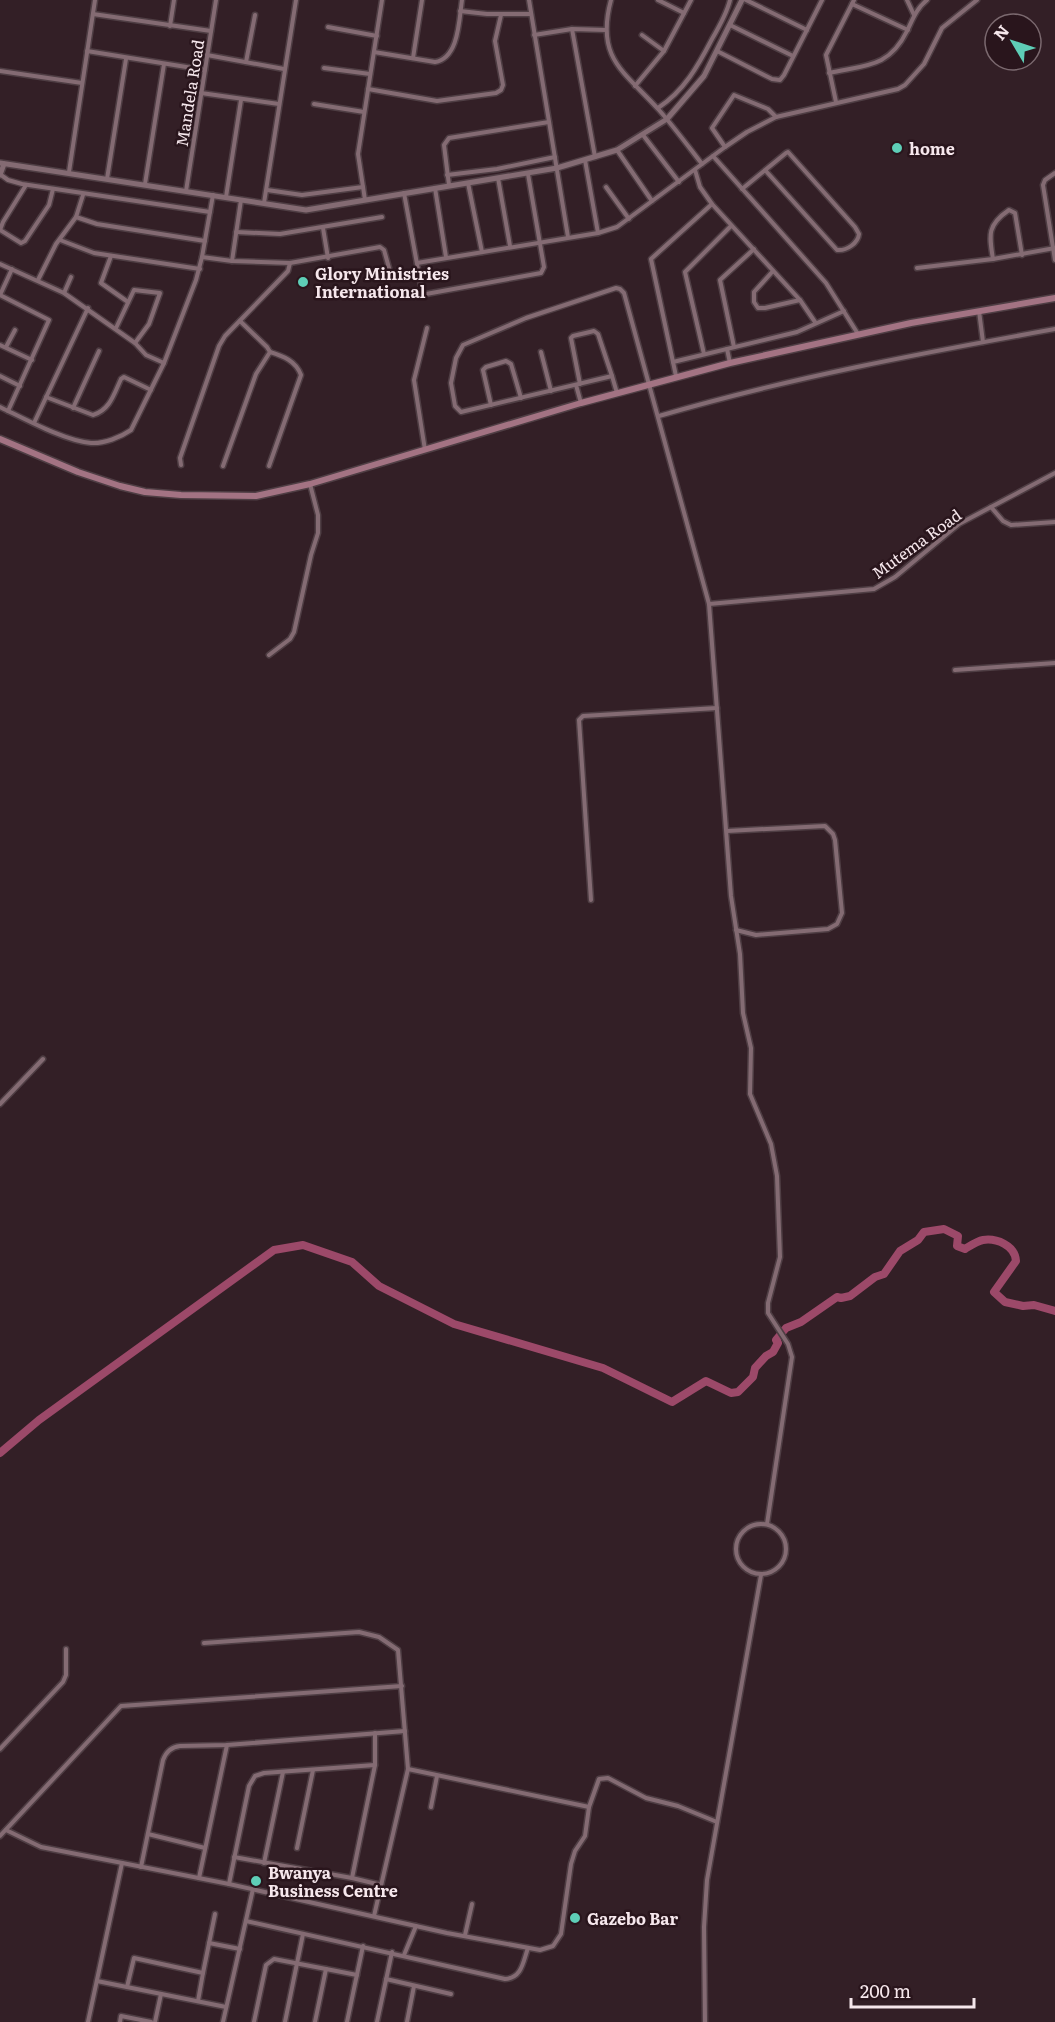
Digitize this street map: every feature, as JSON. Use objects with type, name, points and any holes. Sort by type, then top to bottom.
[{"type":"main road","points":[[0,439],[78,472],[145,492],[256,496],[310,484],[581,402],[676,376],[858,334],[1055,298]]},
{"type":"street","points":[[69,172],[95,0]]},
{"type":"street","points":[[170,26],[174,0]]},
{"type":"street","name":"Mandela Road","points":[[186,191],[216,0]]},
{"type":"street","points":[[264,203],[296,0]]},
{"type":"street","points":[[365,201],[358,160],[382,0]]},
{"type":"street","points":[[413,58],[422,0]]},
{"type":"street","points":[[374,52],[435,62],[448,56],[453,48],[462,0]]},
{"type":"street","points":[[529,0],[568,237]]},
{"type":"street","points":[[609,0],[606,30],[614,62],[621,72],[658,108],[702,164]]},
{"type":"street","points":[[658,0],[684,13]]},
{"type":"street","points":[[636,86],[664,51],[691,0]]},
{"type":"street","points":[[658,108],[678,92],[696,69],[730,0]]},
{"type":"street","points":[[210,212],[26,185],[0,175],[2,163],[306,210],[365,201],[449,185],[528,174],[595,158],[617,150],[667,119],[704,76],[744,0],[807,30]]},
{"type":"street","points":[[717,51],[780,80],[821,2],[814,0]]},
{"type":"street","points":[[907,0],[914,15]]},
{"type":"street","points":[[829,73],[886,59],[899,46],[914,15],[927,0]]},
{"type":"street","points":[[417,263],[617,227],[725,147],[776,117],[836,102],[892,92],[905,84],[924,63],[942,28],[977,0]]},
{"type":"street","points":[[836,102],[826,55],[853,2],[908,30]]},
{"type":"street","points":[[460,10],[501,15],[530,14]]},
{"type":"street","points":[[93,14],[211,31]]},
{"type":"street","points":[[246,62],[255,15]]},
{"type":"street","points":[[368,89],[446,102],[496,93],[503,85],[495,41],[501,15]]},
{"type":"street","points":[[730,25],[793,56]]},
{"type":"street","points":[[328,27],[376,36]]},
{"type":"street","points":[[534,35],[572,29],[606,30]]},
{"type":"street","points":[[572,29],[595,158]]},
{"type":"street","points":[[642,35],[664,51]]},
{"type":"street","points":[[87,51],[205,70]]},
{"type":"street","points":[[207,55],[284,69]]},
{"type":"street","points":[[107,179],[126,59]]},
{"type":"street","points":[[145,184],[164,64]]},
{"type":"street","points":[[324,68],[370,74]]},
{"type":"street","points":[[0,71],[82,83]]},
{"type":"street","points":[[201,93],[279,104]]},
{"type":"street","points":[[725,147],[712,128],[734,95],[768,109],[776,117]]},
{"type":"street","points":[[226,196],[241,100]]},
{"type":"street","points":[[314,104],[364,112]]},
{"type":"street","points":[[449,185],[444,145],[449,138],[549,122]]},
{"type":"street","points":[[643,135],[679,182]]},
{"type":"street","points":[[617,150],[653,201]]},
{"type":"street","points":[[742,189],[765,170],[788,152],[855,227],[859,234],[857,240],[845,249],[837,250],[765,170]]},
{"type":"street","points":[[713,156],[826,283],[858,334]]},
{"type":"street","points":[[447,175],[497,169],[555,157]]},
{"type":"street","points":[[585,160],[598,232]]},
{"type":"street","points":[[695,170],[700,187],[712,204],[800,300],[815,322]]},
{"type":"street","points":[[1055,173],[1042,185],[1055,260]]},
{"type":"street","points":[[404,193],[422,291],[426,294],[538,274],[544,267],[528,174]]},
{"type":"street","points":[[498,178],[510,246]]},
{"type":"street","points":[[468,182],[482,252]]},
{"type":"street","points":[[26,185],[1,227],[1,232],[21,243],[25,241],[45,212],[53,189]]},
{"type":"street","points":[[267,190],[302,195],[363,187]]},
{"type":"street","points":[[606,187],[629,219]]},
{"type":"street","points":[[435,188],[446,257]]},
{"type":"street","points":[[38,280],[60,240],[76,217],[83,195]]},
{"type":"street","points":[[0,407],[84,442],[104,442],[131,430],[164,363],[200,269],[213,195]]},
{"type":"street","points":[[232,261],[241,200]]},
{"type":"street","points":[[676,376],[651,259],[712,204]]},
{"type":"street","points":[[993,259],[990,232],[995,222],[1009,210],[1015,213],[1022,255]]},
{"type":"street","points":[[76,217],[97,224],[205,241]]},
{"type":"street","points":[[236,232],[280,234],[382,217]]},
{"type":"street","points":[[704,354],[685,270],[731,226]]},
{"type":"street","points":[[322,228],[328,258]]},
{"type":"street","points":[[60,240],[86,251],[200,269]]},
{"type":"street","points":[[202,257],[232,261],[291,263],[380,247],[384,250],[391,275],[418,272]]},
{"type":"street","points":[[734,347],[720,280],[754,249]]},
{"type":"street","points":[[917,268],[1054,249]]},
{"type":"street","points":[[111,256],[101,283],[128,302]]},
{"type":"street","points":[[181,465],[180,458],[219,346],[225,336],[288,271],[291,263]]},
{"type":"street","points":[[0,264],[64,293],[116,328],[146,355],[164,363]]},
{"type":"street","points":[[8,411],[49,319],[0,295],[12,269]]},
{"type":"street","points":[[773,271],[754,292],[754,302],[758,308],[800,300]]},
{"type":"street","points":[[64,293],[71,277]]},
{"type":"street","points":[[612,376],[465,412],[457,410],[455,406],[452,383],[460,347],[515,322],[616,288],[624,293],[710,604],[731,896],[741,964],[743,1013],[751,1047],[750,1094],[771,1144],[777,1176],[780,1257],[768,1303],[768,1313],[780,1329],[792,1357],[766,1524]]},
{"type":"street","points":[[116,328],[135,290],[161,294],[149,324],[135,343]]},
{"type":"street","points":[[34,423],[88,308]]},
{"type":"street","points":[[673,362],[797,332],[844,311]]},
{"type":"street","points":[[979,311],[983,342]]},
{"type":"street","points":[[240,321],[270,352],[288,359],[301,375],[268,466]]},
{"type":"street","points":[[425,450],[414,380],[427,328]]},
{"type":"street","points":[[659,416],[795,380],[1055,329]]},
{"type":"street","points":[[6,347],[15,330]]},
{"type":"street","points":[[581,402],[571,338],[573,336],[594,331],[598,334],[617,393]]},
{"type":"street","points":[[0,345],[32,360]]},
{"type":"street","points":[[727,349],[730,363]]},
{"type":"street","points":[[73,408],[99,351]]},
{"type":"street","points":[[223,466],[256,374],[270,352]]},
{"type":"street","points":[[541,352],[551,391]]},
{"type":"street","points":[[491,405],[483,370],[506,361],[511,364],[521,398]]},
{"type":"street","points":[[0,376],[20,386]]},
{"type":"street","points":[[46,397],[93,415],[109,405],[124,377],[151,390]]},
{"type":"street","name":"Mutema Road","points":[[710,604],[874,589],[895,577],[959,524],[1055,473]]},
{"type":"street","points":[[269,656],[292,636],[311,555],[317,539],[318,515],[310,484]]},
{"type":"street","points":[[992,507],[1003,521],[1011,525],[1055,522]]},
{"type":"street","points":[[956,670],[1055,663]]},
{"type":"street","points":[[591,900],[579,720],[583,716],[717,708]]},
{"type":"street","points":[[727,831],[825,826],[833,834],[835,840],[842,913],[837,924],[828,929],[756,935],[735,930]]},
{"type":"street","points":[[0,1104],[43,1059]]},
{"type":"street","points":[[766,1524],[777,1529],[784,1537],[787,1548],[785,1560],[778,1569],[761,1575],[750,1572],[741,1565],[736,1555],[737,1542],[743,1531],[754,1525],[766,1524]]},
{"type":"street","points":[[705,2022],[704,1927],[707,1880],[761,1575]]},
{"type":"street","points":[[204,1643],[350,1632],[366,1633],[387,1642],[398,1650],[408,1770],[374,1916]]},
{"type":"street","points":[[0,1749],[64,1680],[66,1649]]},
{"type":"street","points":[[0,1836],[117,1709],[126,1705],[402,1686]]},
{"type":"street","points":[[141,1867],[163,1760],[167,1752],[180,1746],[227,1745],[405,1731]]},
{"type":"street","points":[[352,1878],[375,1765],[375,1733]]},
{"type":"street","points":[[199,1878],[227,1745]]},
{"type":"street","points":[[229,1884],[251,1780],[260,1773],[375,1765]]},
{"type":"street","points":[[297,1848],[313,1770]]},
{"type":"street","points":[[408,1770],[589,1807]]},
{"type":"street","points":[[264,1863],[283,1772]]},
{"type":"street","points":[[431,1807],[436,1776]]},
{"type":"street","points":[[6,1830],[41,1847],[253,1889],[416,1926],[545,1950],[559,1939],[571,1864],[575,1851],[585,1836],[589,1807],[599,1779],[608,1779],[646,1798],[678,1806],[717,1822]]},
{"type":"street","points":[[148,1834],[205,1848]]},
{"type":"street","points":[[234,1857],[381,1885]]},
{"type":"street","points":[[88,2022],[122,1863]]},
{"type":"street","points":[[223,2022],[253,1889]]},
{"type":"street","points":[[465,1935],[472,1904]]},
{"type":"street","points":[[198,2001],[215,1914]]},
{"type":"street","points":[[246,1921],[509,1979],[518,1974],[528,1948]]},
{"type":"street","points":[[404,1955],[416,1926]]},
{"type":"street","points":[[285,2022],[303,1934]]},
{"type":"street","points":[[209,1943],[240,1949]]},
{"type":"street","points":[[347,2022],[363,1946]]},
{"type":"street","points":[[376,2022],[392,1952]]},
{"type":"street","points":[[127,1987],[134,1958],[203,1973]]},
{"type":"street","points":[[254,2022],[267,1963],[274,1959],[357,1975]]},
{"type":"street","points":[[315,2022],[326,1969]]},
{"type":"street","points":[[386,1979],[451,1994]]},
{"type":"street","points":[[97,1981],[226,2007]]},
{"type":"street","points":[[406,2022],[414,1986]]},
{"type":"street","points":[[120,2022],[121,2016],[153,2022],[161,1994]]},
{"type":"waterway","points":[[0,1453],[39,1420],[274,1250],[303,1245],[352,1262],[379,1286],[454,1324],[603,1368],[672,1402],[706,1381],[731,1393],[738,1392],[753,1377],[755,1368],[773,1352],[778,1343],[776,1340],[786,1328],[801,1322],[837,1297],[850,1296],[875,1277],[884,1274],[900,1251],[918,1240],[924,1232],[944,1229],[958,1236],[957,1246],[965,1249],[983,1240],[994,1240],[1009,1247],[1016,1261],[994,1292],[1005,1302],[1023,1306],[1034,1305],[1055,1311]]},
{"type":"place","name":"home","points":[[897,148]]},
{"type":"place","name":"Glory Ministries International","points":[[303,282]]},
{"type":"place","name":"Bwanya Business Centre","points":[[256,1881]]},
{"type":"place","name":"Gazebo Bar","points":[[575,1918]]}]
